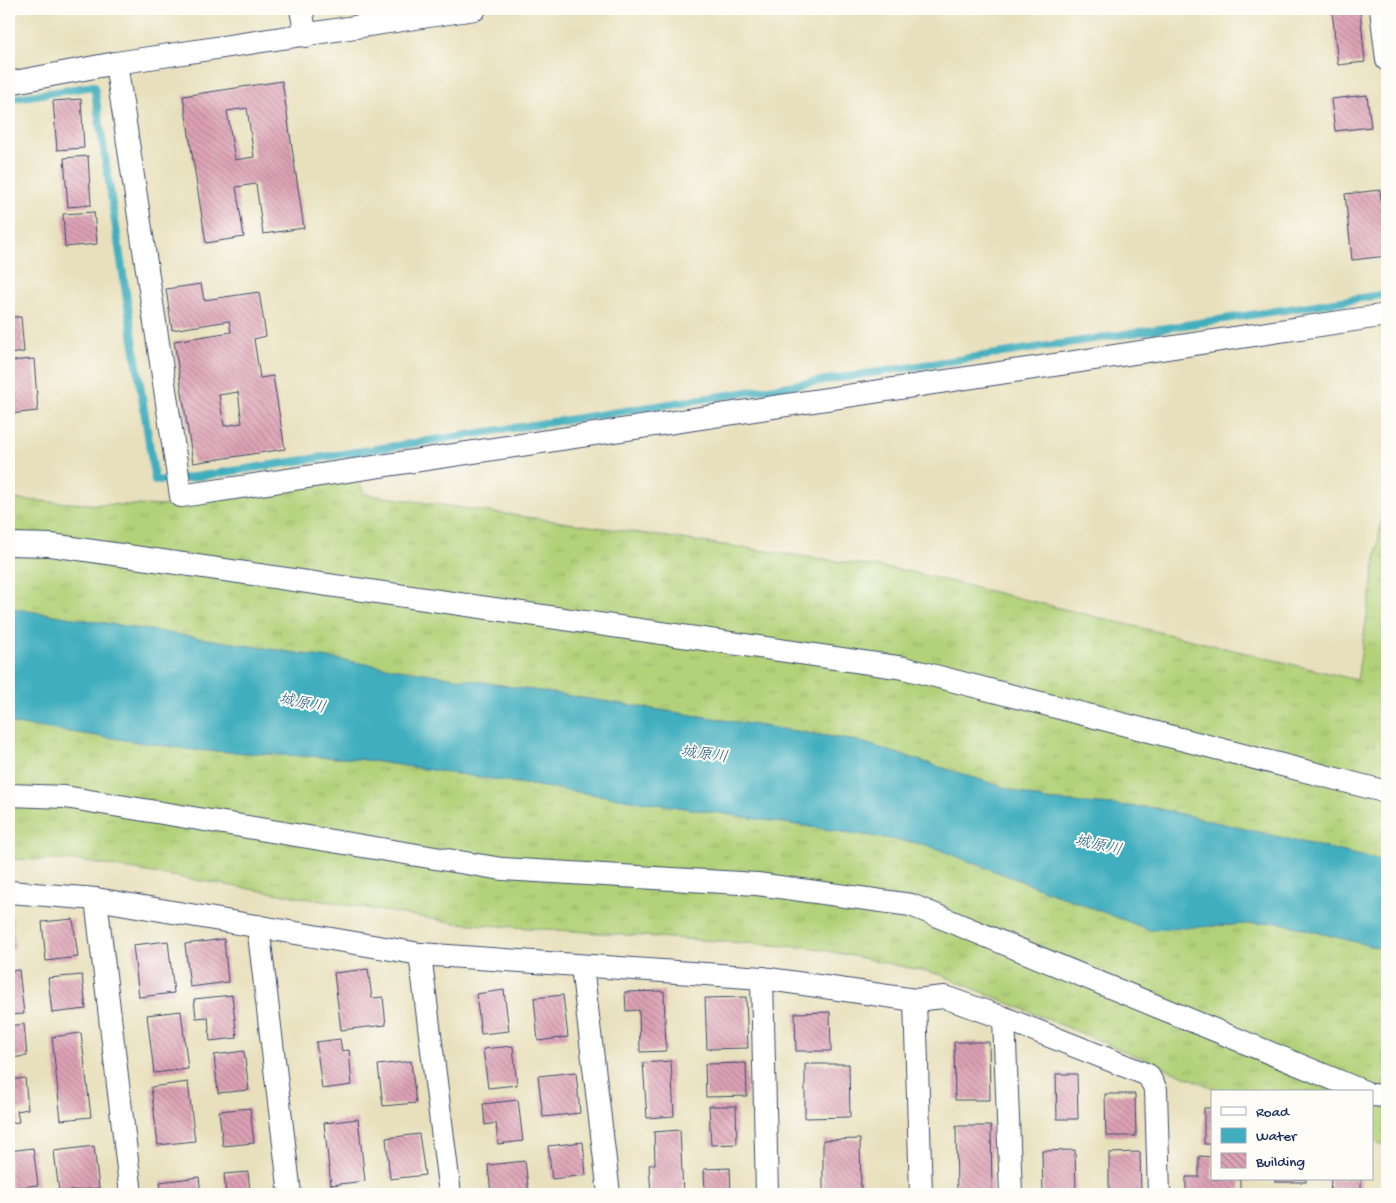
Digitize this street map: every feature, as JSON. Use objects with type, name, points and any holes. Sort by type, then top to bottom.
[{"type":"street","points":[[302,9],[306,36]]},
{"type":"street","points":[[9,83],[116,64],[475,9]]},
{"type":"street","points":[[1382,9],[1387,60]]},
{"type":"street","points":[[116,64],[181,496],[1387,315]]},
{"type":"street","points":[[9,544],[51,545],[904,668],[1387,792]]},
{"type":"street","points":[[9,795],[65,797],[502,869],[757,884],[911,905],[1360,1090]]},
{"type":"street","points":[[9,892],[96,899],[420,954],[762,978],[915,1000],[944,998],[1004,1018],[1148,1076],[1156,1090],[1159,1194]]},
{"type":"street","points":[[96,899],[131,1194]]},
{"type":"street","points":[[258,926],[290,1194]]},
{"type":"street","points":[[420,954],[450,1194]]},
{"type":"street","points":[[582,966],[608,1194]]},
{"type":"street","points":[[762,978],[767,1194]]},
{"type":"street","points":[[915,1000],[922,1194]]},
{"type":"street","points":[[1004,1018],[1011,1194]]},
{"type":"street","points":[[1374,1095],[1387,1096]]},
{"type":"green space","points":[[358,478],[364,494],[907,571],[1357,680],[1387,484],[1387,862],[1155,808],[1044,800],[858,741],[9,608],[9,499],[87,504],[182,506]]},
{"type":"green space","points":[[9,723],[194,750],[359,759],[924,844],[1150,930],[1277,922],[1387,950],[1387,1146],[1374,1142],[1374,1090],[1218,1090],[939,974],[814,948],[456,923],[81,861],[9,859]]},
{"type":"water","name":"城原川","points":[[9,608],[858,741],[1044,800],[1155,808],[1387,862],[1387,950],[1277,922],[1150,930],[924,844],[359,759],[194,750],[9,723]]},
{"type":"building","points":[[1360,9],[1365,62],[1338,65],[1332,11]]},
{"type":"building","points":[[282,81],[304,228],[263,234],[256,184],[236,187],[244,237],[206,243],[183,96]],"holes":[[[247,108],[254,157],[235,160],[227,111]]]},
{"type":"building","points":[[1367,95],[1371,127],[1335,131],[1331,99]]},
{"type":"building","points":[[81,99],[84,148],[57,150],[53,101]]},
{"type":"building","points":[[88,156],[91,205],[68,207],[64,158]]},
{"type":"building","points":[[1380,190],[1387,256],[1352,260],[1345,194]]},
{"type":"building","points":[[94,212],[97,244],[65,247],[63,214]]},
{"type":"building","points":[[201,284],[204,300],[259,292],[266,336],[254,339],[260,378],[273,376],[285,449],[193,463],[174,341],[231,332],[229,321],[172,330],[166,289]],"holes":[[[238,392],[242,423],[224,426],[219,395]]]},
{"type":"building","points":[[9,317],[21,317],[24,352],[9,354]]},
{"type":"building","points":[[34,359],[38,411],[9,414],[9,361]]},
{"type":"building","points":[[12,916],[15,949],[9,950],[9,917]]},
{"type":"building","points":[[73,919],[78,957],[46,961],[42,922]]},
{"type":"building","points":[[224,939],[228,982],[190,987],[185,944]]},
{"type":"building","points":[[168,941],[174,993],[139,997],[133,945]]},
{"type":"building","points":[[368,969],[372,998],[383,997],[386,1025],[341,1030],[334,973]]},
{"type":"building","points":[[19,970],[24,1014],[9,1015],[9,971]]},
{"type":"building","points":[[82,975],[86,1009],[52,1013],[48,978]]},
{"type":"building","points":[[504,990],[509,1031],[481,1034],[476,994]]},
{"type":"building","points":[[664,991],[666,1051],[640,1052],[639,1010],[626,1011],[625,992]]},
{"type":"building","points":[[232,995],[237,1038],[210,1041],[208,1017],[196,1018],[194,999]]},
{"type":"building","points":[[563,995],[568,1037],[538,1041],[534,998]]},
{"type":"building","points":[[746,997],[748,1048],[707,1049],[705,998]]},
{"type":"building","points":[[181,1011],[188,1069],[154,1073],[147,1015]]},
{"type":"building","points":[[830,1012],[831,1051],[796,1051],[795,1013]]},
{"type":"building","points":[[24,1024],[27,1056],[9,1058],[9,1026]]},
{"type":"building","points":[[81,1033],[91,1117],[61,1120],[52,1037]]},
{"type":"building","points":[[340,1039],[342,1051],[349,1050],[352,1085],[322,1089],[316,1042]]},
{"type":"building","points":[[954,1042],[989,1042],[990,1100],[955,1100]]},
{"type":"building","points":[[513,1046],[517,1085],[488,1088],[483,1049]]},
{"type":"building","points":[[244,1051],[249,1090],[218,1093],[214,1055]]},
{"type":"building","points":[[411,1061],[416,1103],[383,1106],[378,1065]]},
{"type":"building","points":[[671,1061],[674,1116],[647,1118],[643,1063]]},
{"type":"building","points":[[746,1063],[747,1096],[706,1097],[705,1064]]},
{"type":"building","points":[[805,1064],[849,1064],[850,1117],[805,1118]]},
{"type":"building","points":[[576,1072],[580,1113],[543,1117],[538,1076]]},
{"type":"building","points":[[1056,1074],[1077,1074],[1078,1119],[1057,1119]]},
{"type":"building","points":[[25,1078],[28,1109],[17,1111],[19,1122],[9,1123],[9,1080]]},
{"type":"building","points":[[188,1082],[195,1141],[158,1145],[151,1087]]},
{"type":"building","points":[[1105,1094],[1135,1094],[1136,1136],[1106,1136]]},
{"type":"building","points":[[518,1100],[523,1141],[498,1144],[496,1123],[485,1125],[483,1104]]},
{"type":"building","points":[[709,1106],[736,1106],[737,1144],[711,1145]]},
{"type":"building","points":[[250,1108],[254,1143],[223,1146],[219,1111]]},
{"type":"building","points":[[1204,1108],[1211,1108],[1211,1144],[1204,1144]]},
{"type":"building","points":[[358,1119],[365,1181],[331,1185],[324,1123]]},
{"type":"building","points":[[956,1126],[991,1126],[992,1194],[957,1194]]},
{"type":"building","points":[[680,1130],[683,1194],[651,1194],[649,1165],[655,1164],[654,1132]]},
{"type":"building","points":[[419,1134],[425,1175],[390,1179],[386,1138]]},
{"type":"building","points":[[860,1139],[861,1193],[823,1194],[823,1140]]},
{"type":"building","points":[[583,1142],[586,1175],[552,1179],[548,1146]]},
{"type":"building","points":[[94,1146],[99,1188],[59,1192],[54,1151]]},
{"type":"building","points":[[33,1148],[38,1185],[11,1188],[9,1151]]},
{"type":"building","points":[[1075,1150],[1076,1194],[1043,1194],[1042,1151]]},
{"type":"building","points":[[1140,1152],[1141,1194],[1109,1194],[1109,1153]]},
{"type":"building","points":[[1199,1156],[1211,1157],[1211,1180],[1240,1180],[1240,1194],[1186,1194],[1186,1177],[1199,1177]]},
{"type":"building","points":[[525,1161],[529,1194],[491,1194],[488,1165]]},
{"type":"building","points":[[730,1168],[731,1194],[705,1194],[704,1169]]},
{"type":"building","points":[[248,1172],[250,1191],[264,1189],[264,1194],[226,1194],[224,1174]]},
{"type":"building","points":[[199,1177],[201,1194],[162,1194],[160,1182]]},
{"type":"building","points":[[1275,1180],[1306,1180],[1306,1182],[1275,1182]]},
{"type":"building","points":[[1331,1180],[1361,1180],[1361,1194],[1330,1194]]},
{"type":"waterway","points":[[9,99],[94,86],[155,481],[187,478],[1387,294]]}]
